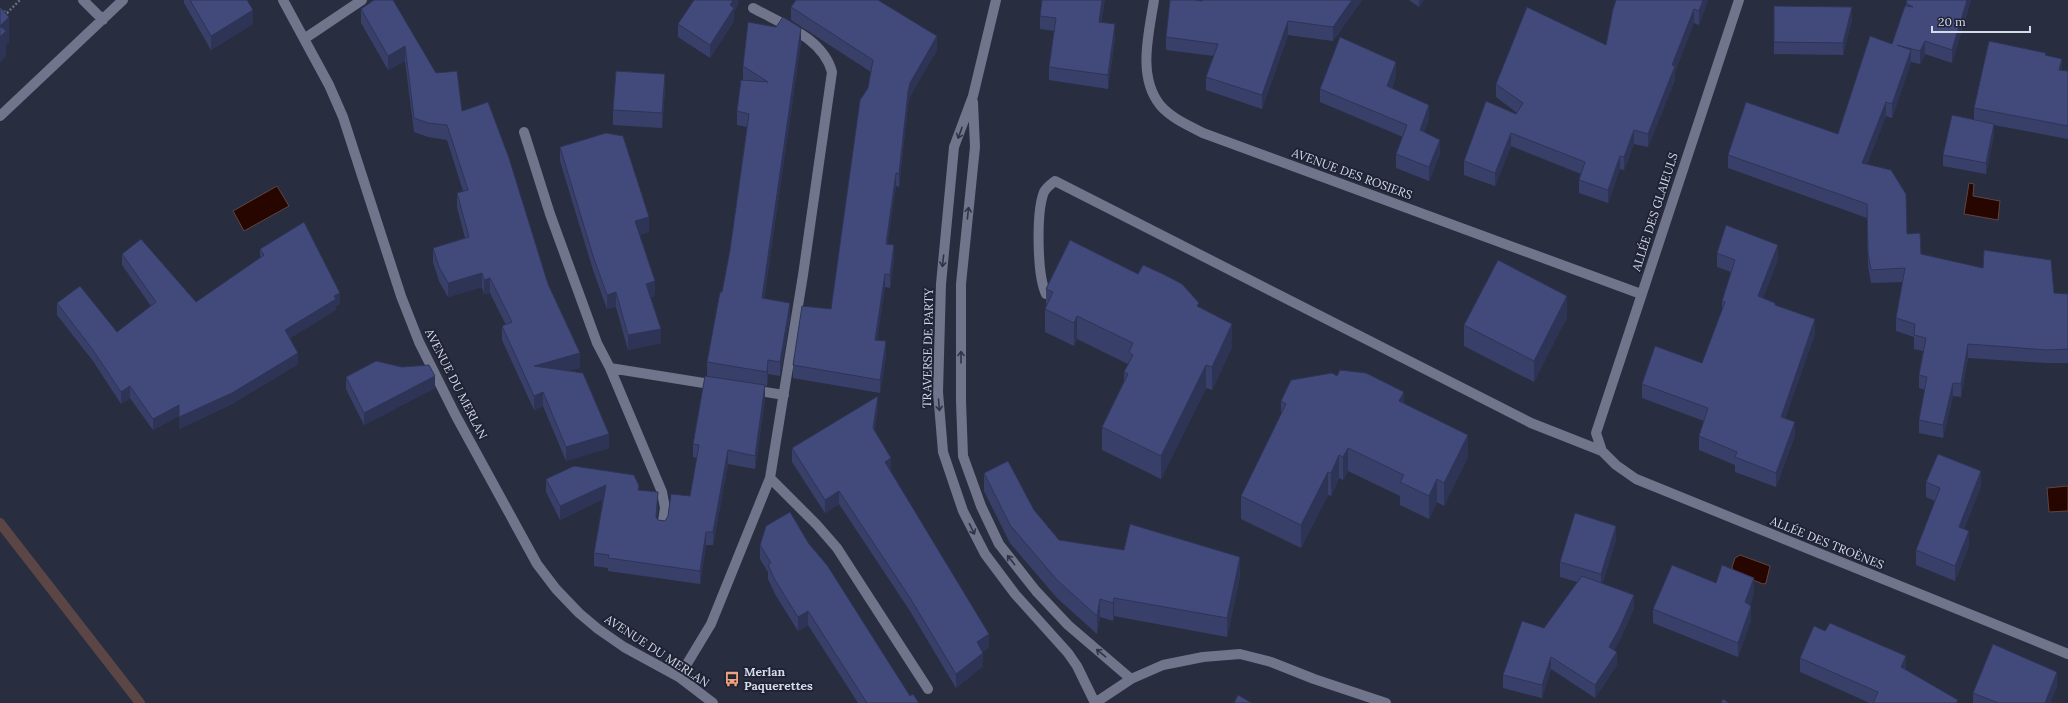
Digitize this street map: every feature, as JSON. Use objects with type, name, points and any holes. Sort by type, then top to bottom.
[{"type":"street","points":[[83,0],[103,20]]},
{"type":"street","points":[[0,116],[123,0]]},
{"type":"street","name":"AVENUE DU MERLAN","points":[[283,0],[329,85],[343,117],[401,296],[419,342],[456,416],[537,564],[556,589],[579,613],[598,629],[624,647],[679,677],[713,703]]},
{"type":"street","points":[[304,39],[362,0]]},
{"type":"street","name":"TRAVERSE DE PARTY","points":[[996,0],[973,96],[954,147],[941,284],[938,392],[943,452],[963,511],[984,554],[1015,594],[1068,653],[1077,666],[1095,703]]},
{"type":"street","name":"AVENUE DES ROSIERS","points":[[1154,0],[1146,59],[1150,83],[1159,104],[1179,121],[1203,133],[1641,294]]},
{"type":"street","name":"ALLÉE DES GLAIEULS","points":[[1596,433],[1739,0]]},
{"type":"street","points":[[679,677],[711,624],[770,478],[803,275],[832,72],[829,61],[820,48],[805,37],[753,8]]},
{"type":"street","name":"TRAVERSE DE PARTY","points":[[973,96],[975,147],[961,284],[961,401],[963,456],[981,506],[1004,550],[1036,591],[1068,625],[1130,678]]},
{"type":"street","points":[[524,132],[597,343],[610,368],[662,492],[665,508],[662,528]]},
{"type":"street","points":[[1046,294],[1042,284],[1038,220],[1044,191],[1055,181],[1531,423],[1602,451]]},
{"type":"street","points":[[610,368],[728,386]]},
{"type":"street","points":[[744,389],[784,395]]},
{"type":"street","name":"ALLÉE DES TROÈNES","points":[[1596,433],[1602,451],[1616,465],[1636,479],[2068,654]]},
{"type":"street","points":[[770,478],[817,525],[837,548],[928,689]]},
{"type":"street","points":[[1095,703],[1130,678],[1164,665],[1203,657],[1240,654],[1272,662],[1314,679],[1386,703]]},
{"type":"path","points":[[0,9],[7,13],[20,0]]},
{"type":"shaded area","points":[[1969,183],[1974,184],[1973,196],[2000,201],[1998,220],[1964,214]]},
{"type":"shaded area","points":[[277,186],[289,206],[244,231],[233,211]]},
{"type":"shaded area","points":[[2068,486],[2068,511],[2049,512],[2047,488]]},
{"type":"shaded area","points":[[1740,555],[1770,566],[1766,583],[1763,584],[1734,572],[1732,567],[1735,558]]},
{"type":"building","points":[[190,0],[247,0],[253,10],[211,36]]},
{"type":"building","points":[[374,0],[393,0],[436,73],[457,71],[462,111],[488,102],[509,158],[548,284],[580,353],[534,366],[583,373],[609,434],[566,447],[543,392],[534,396],[502,326],[512,322],[490,278],[484,280],[482,273],[448,283],[439,267],[433,248],[469,237],[457,193],[468,190],[447,125],[428,123],[414,118],[405,46],[388,56],[361,9]]},
{"type":"building","points":[[694,0],[733,0],[730,5],[734,8],[710,45],[678,24]]},
{"type":"building","points":[[796,0],[878,0],[937,36],[910,83],[908,92],[899,174],[896,173],[886,244],[894,245],[890,275],[885,274],[875,340],[886,341],[880,380],[793,365],[802,306],[831,309],[860,100],[868,88],[873,60],[791,7]]},
{"type":"building","points":[[1042,0],[1102,0],[1099,22],[1115,24],[1108,75],[1049,67],[1056,18],[1040,16]]},
{"type":"building","points":[[1170,0],[1352,0],[1333,27],[1288,21],[1262,95],[1206,77],[1218,44],[1166,37]]},
{"type":"building","points":[[1616,0],[1703,0],[1699,11],[1694,9],[1672,65],[1675,66],[1648,134],[1634,130],[1624,157],[1620,156],[1608,190],[1579,180],[1585,162],[1511,133],[1495,173],[1464,161],[1486,101],[1516,114],[1523,103],[1496,84],[1527,7],[1606,45]]},
{"type":"building","points":[[1907,0],[1967,0],[1952,50],[1925,41],[1920,51],[1897,45],[1911,50],[1892,104],[1886,102],[1862,163],[1891,170],[1906,194],[1907,234],[1920,233],[1921,254],[1983,268],[1984,250],[2051,260],[2054,293],[2068,294],[2068,349],[2047,350],[1968,344],[1961,384],[1953,383],[1943,425],[1919,420],[1927,377],[1919,375],[1926,338],[1914,335],[1915,324],[1896,318],[1905,268],[1871,270],[1868,253],[1867,204],[1728,155],[1746,102],[1838,134],[1870,36],[1892,44],[1905,6],[1913,7],[1906,3]]},
{"type":"building","points":[[1774,6],[1852,7],[1843,43],[1774,42]]},
{"type":"building","points":[[0,7],[9,17],[0,26]]},
{"type":"building","points":[[783,17],[801,28],[762,298],[790,303],[780,362],[768,360],[767,372],[707,362],[720,292],[722,292],[730,250],[749,114],[737,111],[741,80],[768,82],[743,66],[748,22],[776,27]]},
{"type":"building","points":[[0,26],[6,31],[0,37]]},
{"type":"building","points":[[1340,37],[1396,62],[1387,86],[1429,105],[1420,130],[1440,140],[1429,167],[1396,154],[1407,125],[1320,89]]},
{"type":"building","points":[[1989,41],[2046,53],[2045,55],[2062,59],[2059,70],[2068,71],[2068,126],[1974,108]]},
{"type":"building","points":[[616,71],[665,74],[662,113],[613,110]]},
{"type":"building","points":[[1952,115],[1994,124],[1986,163],[1943,155]]},
{"type":"building","points":[[606,133],[623,136],[649,217],[635,221],[655,281],[646,284],[661,329],[628,335],[616,292],[607,295],[593,256],[560,147]]},
{"type":"building","points":[[304,222],[340,293],[334,296],[336,299],[285,330],[298,353],[232,393],[179,417],[179,405],[153,419],[130,386],[121,392],[93,350],[57,303],[80,286],[117,332],[156,302],[122,254],[141,239],[196,302],[264,255],[260,249]]},
{"type":"building","points":[[1726,225],[1778,245],[1758,296],[1775,303],[1775,305],[1815,319],[1781,417],[1795,422],[1776,473],[1735,457],[1737,452],[1699,436],[1708,408],[1642,384],[1655,346],[1702,363],[1725,302],[1722,301],[1735,260],[1717,253]]},
{"type":"building","points":[[1070,240],[1138,274],[1143,265],[1163,274],[1182,284],[1199,303],[1197,306],[1232,324],[1212,367],[1206,365],[1161,456],[1102,427],[1128,374],[1124,372],[1133,355],[1129,352],[1133,343],[1077,316],[1074,323],[1045,309],[1053,292],[1046,289]]},
{"type":"building","points":[[1498,260],[1567,296],[1534,361],[1464,325]]},
{"type":"building","points":[[376,361],[402,367],[429,365],[435,376],[364,413],[346,377]]},
{"type":"building","points":[[1340,370],[1366,373],[1404,392],[1399,401],[1468,435],[1444,483],[1437,479],[1429,496],[1400,482],[1404,475],[1348,448],[1343,457],[1339,455],[1331,473],[1328,472],[1301,525],[1241,496],[1286,404],[1281,401],[1291,380],[1332,373],[1337,376]]},
{"type":"building","points":[[705,376],[765,385],[755,456],[728,450],[713,532],[706,532],[700,571],[608,558],[609,555],[594,553],[606,485],[560,506],[546,479],[574,466],[634,475],[639,486],[638,490],[658,492],[656,517],[658,520],[665,521],[668,516],[671,494],[690,496],[699,445],[693,444]]},
{"type":"building","points":[[878,396],[873,428],[891,458],[885,462],[989,634],[977,642],[983,653],[956,674],[910,598],[839,491],[825,500],[792,448]]},
{"type":"building","points":[[1938,454],[1981,471],[1959,527],[1969,531],[1955,566],[1916,550],[1940,488],[1926,482]]},
{"type":"building","points":[[1008,461],[1034,510],[1059,540],[1124,550],[1130,524],[1240,557],[1227,618],[1114,598],[1113,603],[1100,599],[1097,616],[1057,580],[1010,525],[984,473]]},
{"type":"building","points":[[790,512],[809,544],[827,565],[910,696],[913,694],[919,703],[867,703],[808,611],[798,617],[775,580],[768,565],[771,563],[760,545],[766,526]]},
{"type":"building","points":[[1575,513],[1616,526],[1601,574],[1560,562]]},
{"type":"building","points":[[1672,565],[1716,583],[1722,565],[1754,578],[1745,602],[1751,606],[1738,643],[1653,609]]},
{"type":"building","points":[[1582,576],[1634,595],[1619,629],[1609,647],[1617,652],[1595,685],[1551,657],[1542,685],[1503,675],[1522,621],[1544,628]]},
{"type":"building","points":[[1830,623],[1906,656],[1901,667],[1958,700],[1956,703],[1873,703],[1878,692],[1800,658],[1814,626],[1825,631]]},
{"type":"building","points":[[1993,644],[2057,672],[2045,703],[1998,703],[1973,693]]},
{"type":"building","points":[[1238,695],[1252,703],[1234,703]]},
{"type":"building","points":[[1723,699],[1729,703],[1721,703]]},
{"type":"waterway","points":[[0,523],[140,703]]},
{"type":"place","name":"Merlan Paquerettes","points":[[732,679]]}]
